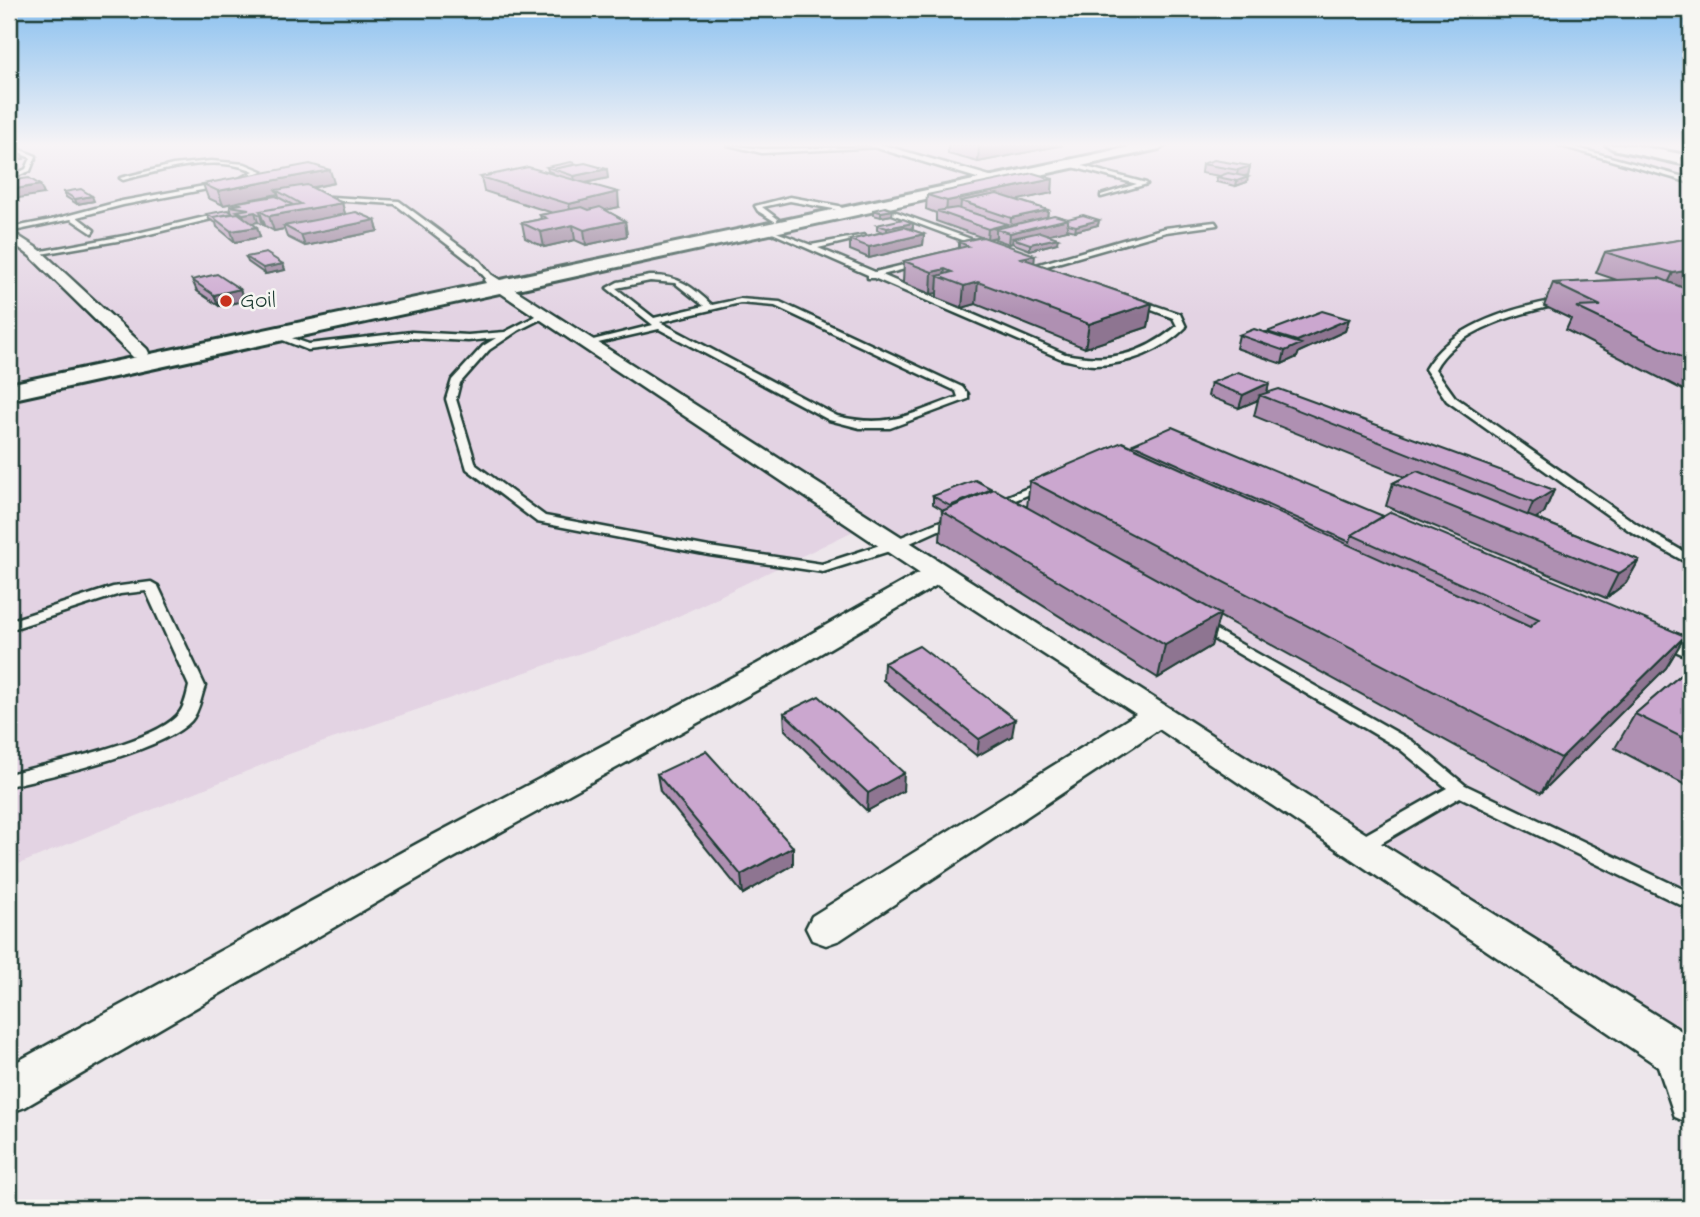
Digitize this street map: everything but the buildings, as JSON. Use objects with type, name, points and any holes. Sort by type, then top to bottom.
[{"type":"main road","points":[[773,225],[872,202]]},
{"type":"main road","points":[[9,379],[900,202]]},
{"type":"main road","points":[[9,392],[274,335],[496,283]]},
{"type":"street","points":[[9,232],[35,253],[140,353]]},
{"type":"street","points":[[496,283],[894,545],[1159,714],[1358,847],[1684,1057],[1691,1101]]},
{"type":"street","points":[[9,1091],[435,851],[768,671],[938,573]]},
{"type":"street","points":[[826,928],[1159,714]]},
{"type":"lane","points":[[9,232],[128,202]]},
{"type":"lane","points":[[54,221],[164,202]]},
{"type":"lane","points":[[392,202],[397,202],[477,263],[496,283]]},
{"type":"lane","points":[[878,207],[994,249]]},
{"type":"lane","points":[[35,253],[141,235],[232,213]]},
{"type":"lane","points":[[74,218],[92,232]]},
{"type":"lane","points":[[1040,265],[1165,230],[1215,224]]},
{"type":"lane","points":[[773,225],[809,248],[1062,356],[1095,362],[1137,353],[1167,340],[1182,327],[1177,316],[1127,298]]},
{"type":"lane","points":[[809,248],[863,236]]},
{"type":"lane","points":[[871,275],[936,258]]},
{"type":"lane","points":[[1028,261],[1052,270]]},
{"type":"lane","points":[[588,344],[657,323],[710,307],[740,302],[777,304],[959,389],[963,394],[962,399],[903,423],[850,424],[833,418],[657,323],[611,288],[656,277],[671,278],[684,284],[710,307]]},
{"type":"lane","points":[[1575,300],[1532,305],[1485,327],[1441,351],[1430,369],[1451,399],[1634,528],[1691,561]]},
{"type":"lane","points":[[543,316],[506,334],[478,357],[455,382],[451,399],[453,414],[471,467],[541,519],[709,551],[823,568],[894,545],[968,515]]},
{"type":"lane","points":[[274,335],[308,347],[322,347],[411,335],[468,338],[506,334]]},
{"type":"lane","points":[[993,509],[1055,480]]},
{"type":"lane","points":[[9,626],[118,590],[150,586],[197,686],[185,718],[156,735],[112,752],[9,780]]},
{"type":"lane","points":[[1181,614],[1406,745],[1459,789],[1691,902]]},
{"type":"lane","points":[[1669,643],[1691,653]]},
{"type":"lane","points":[[1358,847],[1459,789]]},
{"type":"shaded area","points":[[9,202],[1691,202],[1691,1051],[878,519],[656,627],[289,754],[9,868]]},
{"type":"place","name":"Goil","points":[[226,301]]}]
